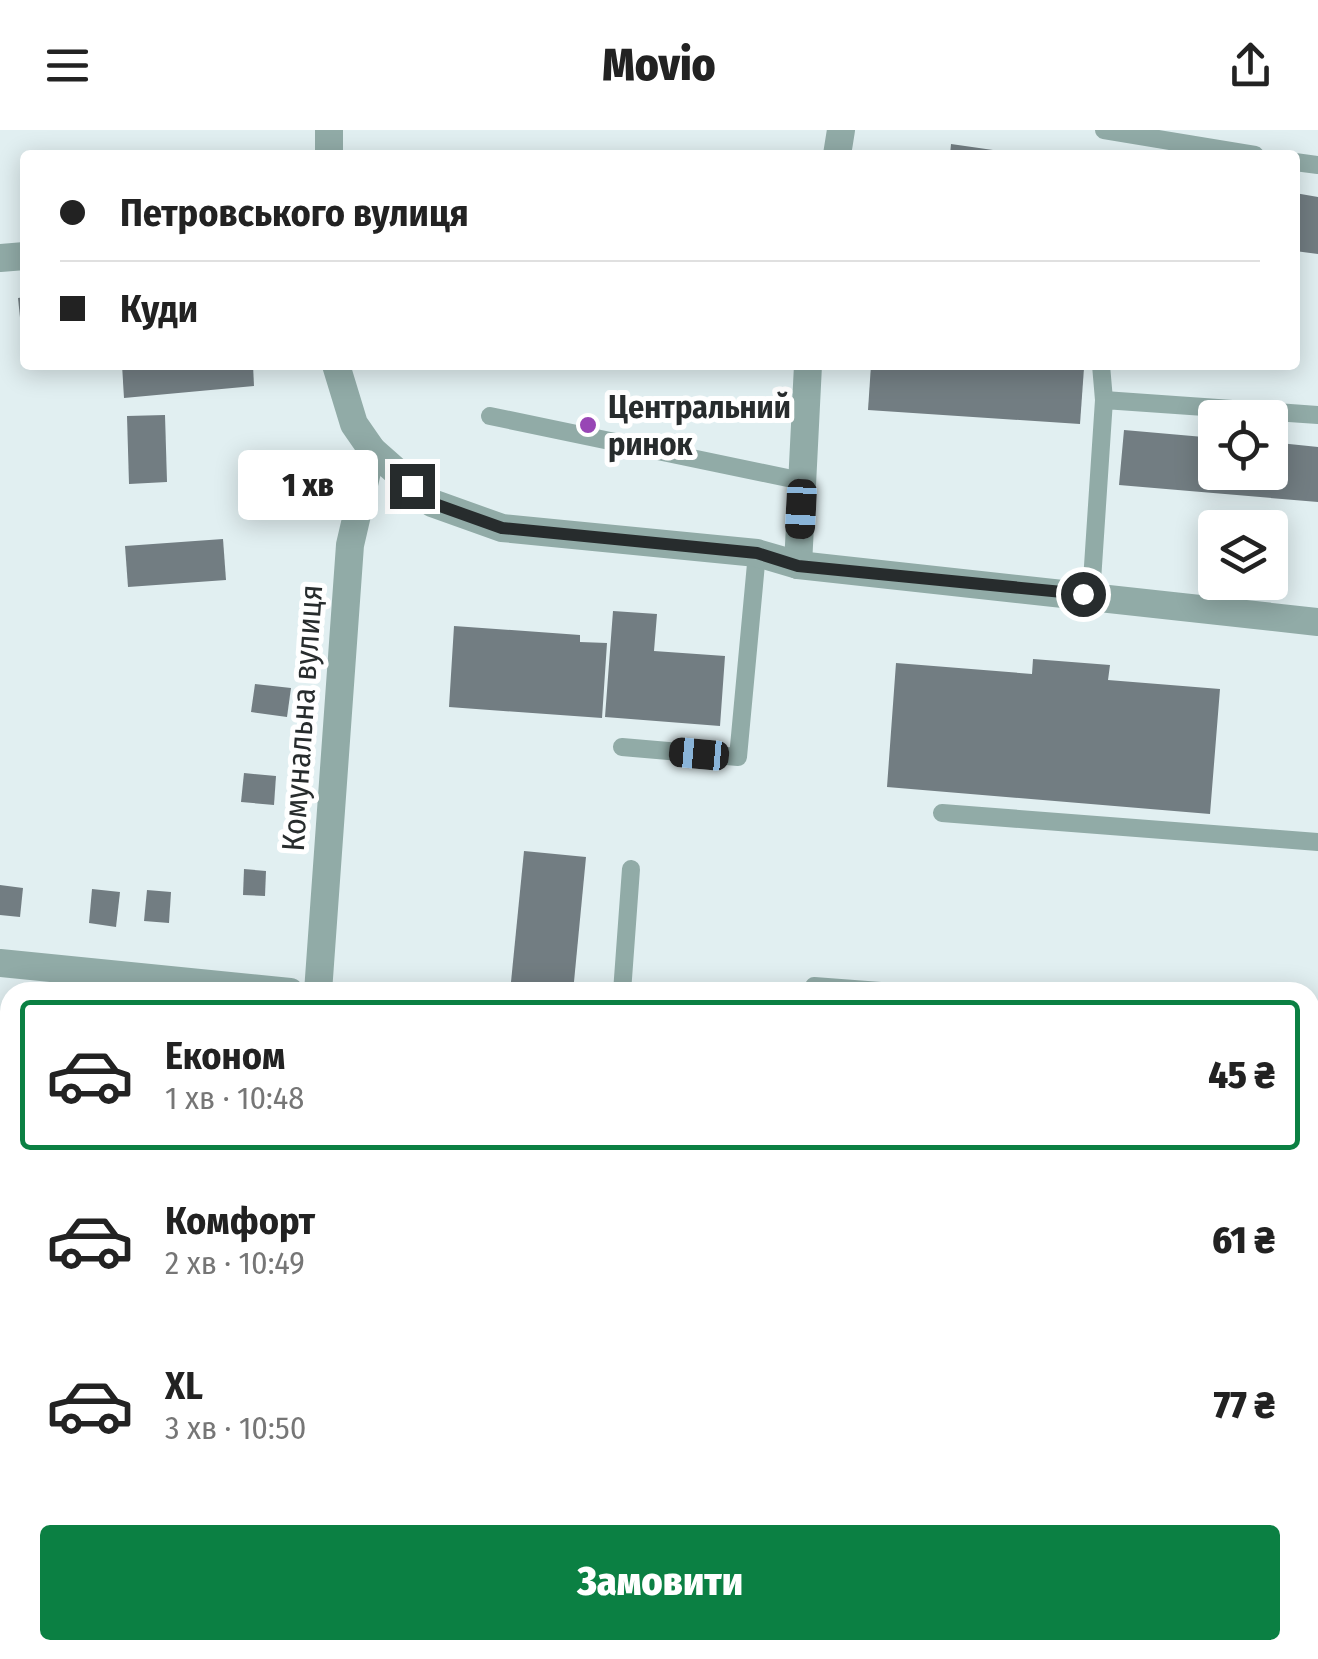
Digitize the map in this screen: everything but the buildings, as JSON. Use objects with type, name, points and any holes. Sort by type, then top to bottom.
[{"type":"street","points":[[338,370],[354,424],[372,450],[432,503],[502,528],[757,553],[798,566],[1318,622]]},
{"type":"street","points":[[798,566],[808,370]]},
{"type":"street","name":"Комунальна вулиця","points":[[319,982],[350,544],[372,450]]},
{"type":"street","points":[[0,964],[186,982]]},
{"type":"lane","points":[[1104,130],[1225,150]]},
{"type":"lane","points":[[1091,596],[1104,400],[1101,370]]},
{"type":"lane","points":[[1104,400],[1318,414]]},
{"type":"lane","points":[[490,416],[802,481]]},
{"type":"lane","points":[[622,747],[738,757],[757,553]]},
{"type":"lane","points":[[942,812],[1318,842]]},
{"type":"lane","points":[[623,982],[631,870]]},
{"type":"place","name":"Центральний ринок","points":[[588,425]]},
{"type":"route","points":[[412,486],[432,503],[502,528],[757,553],[798,566],[1083,594]]}]
